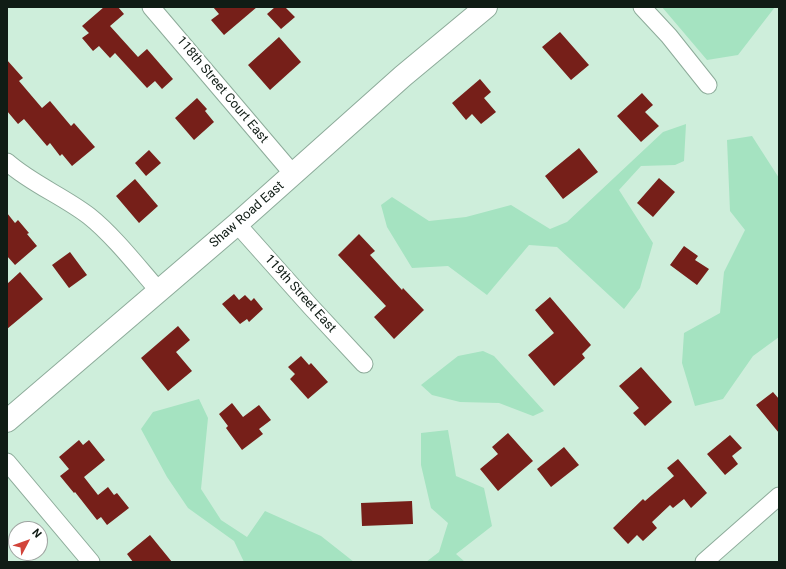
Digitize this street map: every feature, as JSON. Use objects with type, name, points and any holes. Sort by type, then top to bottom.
[{"type":"main road","name":"Shaw Road East","points":[[7,421],[158,290],[238,224],[403,76],[486,7]]},
{"type":"street","name":"118th Street Court East","points":[[151,7],[293,174]]},
{"type":"street","points":[[642,7],[669,36],[708,85]]},
{"type":"street","points":[[7,162],[18,172],[71,203],[90,217],[108,234],[158,290]]},
{"type":"street","name":"119th Street East","points":[[238,224],[311,307],[364,364]]},
{"type":"street","points":[[7,462],[91,562]]},
{"type":"street","points":[[704,562],[779,496]]},
{"type":"green space","points":[[662,7],[775,7],[738,55],[707,60]]},
{"type":"green space","points":[[686,124],[684,161],[675,165],[641,166],[619,190],[653,243],[640,288],[624,309],[557,247],[529,245],[487,295],[448,266],[412,268],[387,227],[381,205],[392,197],[429,221],[466,217],[511,205],[550,229],[567,222],[663,132]]},
{"type":"green space","points":[[752,136],[779,178],[779,337],[753,356],[723,399],[695,406],[682,363],[684,333],[720,313],[724,272],[745,230],[730,211],[727,140]]},
{"type":"green space","points":[[483,351],[494,356],[544,411],[533,416],[499,403],[460,402],[432,395],[421,385],[458,356]]},
{"type":"green space","points":[[199,399],[208,418],[201,489],[221,520],[247,537],[265,511],[321,536],[354,562],[244,562],[234,541],[188,508],[167,477],[141,429],[153,412]]},
{"type":"green space","points":[[448,430],[456,476],[484,488],[492,526],[456,554],[465,562],[426,562],[439,552],[448,523],[431,508],[421,465],[421,433]]},
{"type":"building","points":[[104,7],[118,7],[124,14],[110,26],[138,57],[147,49],[173,79],[162,89],[155,81],[147,88],[115,53],[110,58],[99,46],[93,51],[82,38],[89,33],[82,26]]},
{"type":"building","points":[[213,7],[257,7],[224,35],[211,20],[219,14]]},
{"type":"building","points":[[275,7],[285,7],[295,17],[281,29],[267,14]]},
{"type":"building","points":[[560,32],[589,65],[571,80],[542,47]]},
{"type":"building","points":[[279,37],[301,62],[270,90],[248,65]]},
{"type":"building","points":[[7,60],[23,78],[19,81],[42,108],[50,101],[71,126],[74,123],[95,147],[72,166],[62,154],[60,156],[50,143],[47,146],[24,119],[18,124],[7,111]]},
{"type":"building","points":[[480,79],[491,92],[484,98],[496,112],[481,124],[472,114],[466,120],[452,103]]},
{"type":"building","points":[[642,93],[653,105],[645,112],[659,126],[641,142],[617,116]]},
{"type":"building","points":[[197,98],[207,109],[205,111],[214,122],[194,140],[175,118]]},
{"type":"building","points":[[579,148],[598,172],[563,199],[545,176]]},
{"type":"building","points":[[149,150],[161,163],[146,176],[135,163]]},
{"type":"building","points":[[659,178],[675,192],[653,217],[637,203]]},
{"type":"building","points":[[135,179],[158,206],[139,223],[116,196]]},
{"type":"building","points":[[7,213],[15,223],[18,220],[29,233],[27,234],[37,246],[15,265],[7,256]]},
{"type":"building","points":[[359,234],[375,251],[370,255],[402,290],[403,288],[424,310],[394,339],[374,317],[386,306],[338,255]]},
{"type":"building","points":[[684,246],[698,256],[695,260],[709,269],[697,285],[670,265]]},
{"type":"building","points":[[70,252],[87,275],[69,288],[52,265]]},
{"type":"building","points":[[20,272],[43,299],[7,329],[7,284]]},
{"type":"building","points":[[234,294],[239,300],[245,295],[251,301],[254,298],[263,309],[249,322],[247,319],[240,324],[222,304]]},
{"type":"building","points":[[550,297],[591,345],[582,354],[585,358],[554,386],[528,355],[554,333],[535,310]]},
{"type":"building","points":[[178,326],[190,340],[176,352],[192,371],[168,391],[141,358]]},
{"type":"building","points":[[301,356],[309,365],[311,363],[328,382],[308,399],[290,379],[295,374],[288,367]]},
{"type":"building","points":[[641,367],[672,402],[645,426],[633,413],[639,408],[619,386]]},
{"type":"building","points":[[773,392],[779,399],[779,433],[756,405]]},
{"type":"building","points":[[232,403],[243,417],[259,405],[271,420],[259,429],[263,434],[242,450],[226,428],[228,426],[219,414]]},
{"type":"building","points":[[508,433],[533,461],[498,491],[480,469],[498,454],[492,447]]},
{"type":"building","points":[[730,435],[742,448],[732,456],[738,464],[725,475],[707,454]]},
{"type":"building","points":[[79,440],[83,445],[89,440],[105,460],[84,477],[98,495],[108,487],[114,495],[117,493],[129,508],[107,525],[101,517],[97,520],[60,476],[69,469],[59,457]]},
{"type":"building","points":[[564,447],[579,465],[551,487],[537,469]]},
{"type":"building","points":[[678,459],[707,493],[691,508],[684,499],[673,508],[670,505],[652,522],[657,528],[643,541],[637,535],[628,544],[613,528],[643,499],[645,501],[674,476],[667,468]]},
{"type":"building","points":[[412,501],[413,524],[362,526],[361,503]]},
{"type":"building","points":[[150,535],[172,562],[133,562],[127,554]]}]
